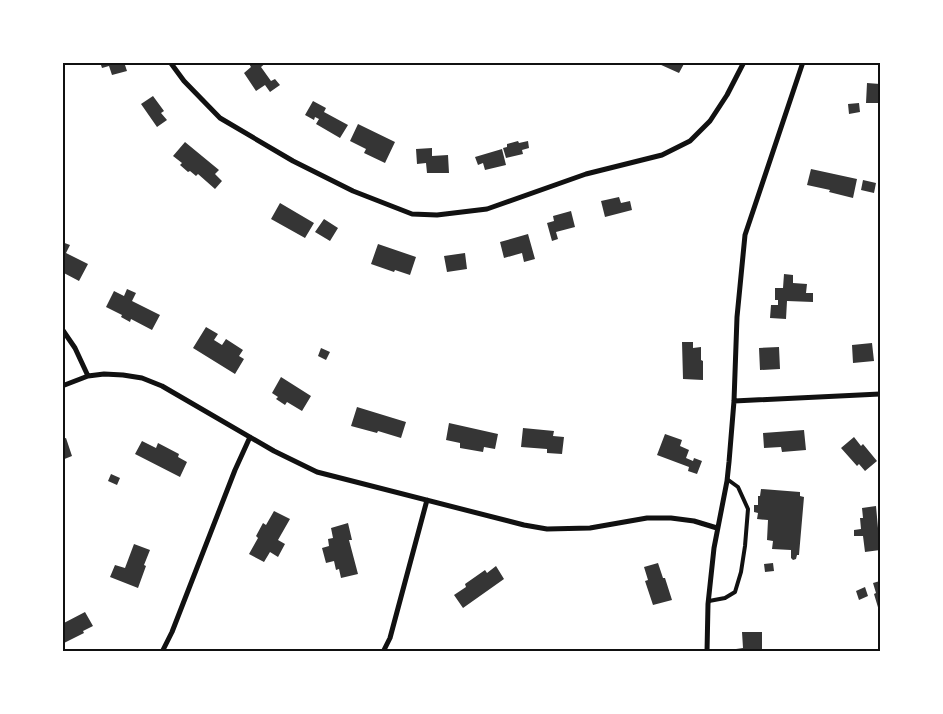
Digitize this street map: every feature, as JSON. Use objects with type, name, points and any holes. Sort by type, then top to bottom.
[{"type":"street","points":[[170,62],[184,81],[220,118],[293,161],[352,191],[412,214],[437,215],[487,209],[586,174],[662,154],[690,141],[710,121],[727,95],[744,62]]},
{"type":"street","points":[[707,652],[713,556],[727,479],[734,401],[737,317],[745,235],[803,62]]},
{"type":"street","points":[[62,329],[88,376]]},
{"type":"street","points":[[62,386],[88,376],[104,374],[124,374],[149,381],[162,386],[293,461],[317,472],[524,525],[547,529],[590,528],[647,518],[671,518],[717,528]]},
{"type":"street","points":[[734,401],[880,394]]},
{"type":"street","points":[[162,652],[172,632],[235,470],[250,437]]},
{"type":"street","points":[[383,652],[390,638],[427,500]]},
{"type":"lane","points":[[709,601],[725,598],[735,592],[745,546],[748,509],[738,487],[727,479]]},
{"type":"building","points":[[100,62],[124,62],[127,71],[112,75],[109,66],[102,68]]},
{"type":"building","points":[[248,62],[267,62],[261,67],[271,81],[275,79],[280,85],[270,92],[265,85],[256,91],[244,73],[251,67]]},
{"type":"building","points":[[660,62],[685,62],[679,73],[659,64]]},
{"type":"building","points":[[867,83],[880,84],[880,103],[866,103]]},
{"type":"building","points":[[153,96],[164,111],[161,113],[167,120],[157,127],[141,104]]},
{"type":"building","points":[[313,101],[326,108],[324,112],[348,125],[340,138],[316,124],[319,119],[315,117],[314,120],[305,115]]},
{"type":"building","points":[[859,103],[860,112],[849,114],[848,104]]},
{"type":"building","points":[[358,124],[395,142],[385,163],[364,153],[366,149],[350,141]]},
{"type":"building","points":[[518,141],[519,143],[528,141],[529,148],[522,150],[523,154],[506,158],[503,148],[507,147],[507,144]]},
{"type":"building","points":[[185,142],[219,170],[215,174],[222,181],[215,189],[198,174],[196,176],[190,171],[188,172],[180,165],[182,163],[173,156]]},
{"type":"building","points":[[432,148],[432,156],[448,155],[449,173],[427,173],[426,163],[417,164],[416,149]]},
{"type":"building","points":[[502,149],[506,165],[485,170],[483,163],[478,165],[475,157]]},
{"type":"building","points":[[811,169],[857,179],[853,198],[807,185]]},
{"type":"building","points":[[863,180],[876,183],[874,193],[861,190]]},
{"type":"building","points":[[619,197],[621,203],[630,201],[632,210],[605,217],[601,201]]},
{"type":"building","points":[[280,203],[314,223],[305,238],[271,219]]},
{"type":"building","points":[[571,211],[575,227],[556,232],[558,239],[552,241],[547,223],[554,221],[553,216]]},
{"type":"building","points":[[324,219],[338,228],[330,241],[315,232]]},
{"type":"building","points":[[528,234],[535,259],[524,262],[522,253],[504,258],[500,242]]},
{"type":"building","points":[[62,242],[70,245],[66,253],[88,264],[79,281],[62,272]]},
{"type":"building","points":[[378,244],[416,257],[410,275],[371,264]]},
{"type":"building","points":[[465,253],[467,269],[447,272],[444,256]]},
{"type":"building","points":[[784,274],[793,275],[793,283],[807,284],[806,293],[813,293],[813,302],[787,301],[786,319],[770,318],[771,305],[778,305],[778,300],[775,300],[775,288],[783,288]]},
{"type":"building","points":[[127,289],[136,293],[132,301],[160,315],[152,330],[131,319],[130,322],[121,317],[122,315],[106,307],[114,291],[124,296]]},
{"type":"building","points":[[206,327],[218,334],[214,340],[222,345],[226,339],[243,350],[239,356],[244,359],[235,374],[193,348]]},
{"type":"building","points":[[682,342],[693,342],[693,348],[701,347],[703,380],[683,379]]},
{"type":"building","points":[[872,343],[874,361],[853,363],[852,345]]},
{"type":"building","points":[[779,347],[780,369],[760,370],[759,348]]},
{"type":"building","points":[[321,348],[330,352],[326,360],[318,356]]},
{"type":"building","points":[[281,377],[311,396],[302,411],[287,402],[285,405],[276,399],[278,397],[272,393]]},
{"type":"building","points":[[357,407],[406,422],[401,438],[351,426]]},
{"type":"building","points":[[449,423],[498,434],[495,449],[484,447],[483,452],[460,448],[460,443],[446,440]]},
{"type":"building","points":[[523,428],[554,431],[553,436],[564,437],[562,454],[547,453],[547,449],[521,447]]},
{"type":"building","points":[[804,430],[806,450],[782,452],[781,447],[764,448],[763,433]]},
{"type":"building","points":[[665,434],[682,440],[680,446],[689,450],[686,458],[693,461],[694,458],[702,461],[697,474],[688,471],[689,467],[657,455]]},
{"type":"building","points":[[854,437],[861,446],[863,444],[877,461],[865,471],[859,464],[857,466],[841,448]]},
{"type":"building","points":[[66,438],[72,456],[62,460],[62,439]]},
{"type":"building","points":[[142,441],[156,448],[158,443],[179,454],[178,457],[187,462],[180,477],[135,454]]},
{"type":"building","points":[[111,474],[120,478],[117,485],[108,481]]},
{"type":"building","points":[[761,489],[800,492],[800,496],[804,497],[799,555],[797,555],[796,559],[793,560],[791,558],[791,550],[772,549],[773,541],[767,540],[768,520],[757,519],[758,513],[754,512],[754,505],[758,505],[758,496],[760,496]]},
{"type":"building","points":[[876,506],[880,550],[865,552],[863,536],[854,536],[854,530],[861,529],[860,518],[863,518],[862,508]]},
{"type":"building","points":[[274,511],[290,519],[278,540],[285,544],[278,557],[270,552],[264,562],[249,554],[258,538],[256,536],[263,523],[266,525]]},
{"type":"building","points":[[348,523],[352,540],[349,540],[358,574],[341,578],[339,569],[336,570],[334,561],[326,563],[322,548],[329,546],[328,539],[333,538],[331,528]]},
{"type":"building","points":[[134,544],[150,550],[138,588],[110,577],[115,565],[125,568]]},
{"type":"building","points":[[658,563],[672,600],[653,605],[645,581],[648,580],[644,567]]},
{"type":"building","points":[[773,563],[774,571],[765,572],[764,564]]},
{"type":"building","points":[[496,566],[504,579],[463,608],[454,595],[466,587],[465,584],[485,570],[487,573]]},
{"type":"building","points":[[880,581],[880,614],[873,583]]},
{"type":"building","points":[[865,587],[868,596],[859,600],[856,591]]},
{"type":"building","points":[[85,612],[93,626],[83,631],[84,633],[62,644],[62,624]]},
{"type":"building","points":[[742,632],[762,632],[762,652],[736,652],[736,649],[743,648]]}]
